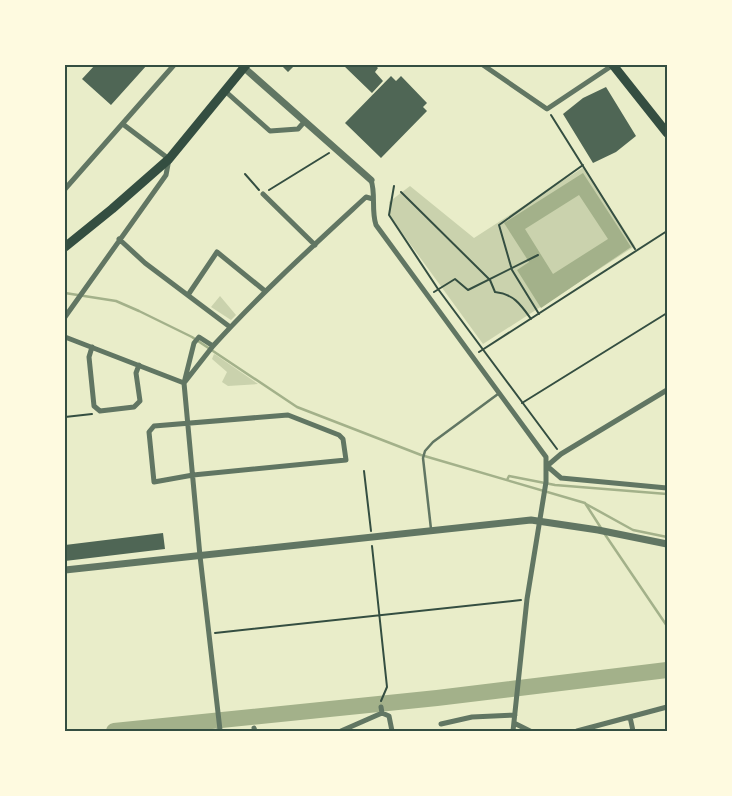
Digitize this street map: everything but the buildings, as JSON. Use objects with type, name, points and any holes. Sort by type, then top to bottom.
[{"type":"main road","points":[[613,65],[665,127]]},
{"type":"main road","points":[[66,244],[169,159],[244,66]]},
{"type":"street","points":[[65,189],[174,65]]},
{"type":"street","points":[[485,66],[547,109],[613,65]]},
{"type":"street","points":[[244,66],[371,180],[373,215],[376,225],[546,457],[546,482],[527,599],[513,731]]},
{"type":"street","points":[[225,91],[270,131],[298,129],[305,121]]},
{"type":"street","points":[[65,317],[166,175],[169,159],[124,124]]},
{"type":"street","points":[[263,194],[314,245]]},
{"type":"street","points":[[184,383],[207,353],[265,291],[366,197],[373,199]]},
{"type":"street","points":[[119,240],[145,263],[230,327]]},
{"type":"street","points":[[188,295],[217,252],[265,291]]},
{"type":"street","points":[[65,336],[184,383]]},
{"type":"street","points":[[213,347],[196,341],[184,383],[219,730]]},
{"type":"street","points":[[92,347],[89,357],[94,406],[100,411],[134,407],[140,401],[136,373],[139,365]]},
{"type":"street","points":[[547,466],[561,454],[667,390]]},
{"type":"street","points":[[288,414],[338,435],[343,439],[346,460],[193,476],[154,482],[149,432],[154,426],[188,423],[288,414]]},
{"type":"street","points":[[547,466],[561,478],[667,488]]},
{"type":"street","points":[[65,570],[371,536],[541,520],[667,544]]},
{"type":"street","points":[[341,731],[381,707],[389,716],[392,731]]},
{"type":"street","points":[[577,731],[667,707]]},
{"type":"street","points":[[441,724],[472,717],[515,715]]},
{"type":"street","points":[[630,717],[634,731]]},
{"type":"street","points":[[514,723],[530,731]]},
{"type":"lane","points":[[432,530],[423,458],[425,451],[433,442],[500,393]]},
{"type":"path","points":[[547,109],[636,250]]},
{"type":"path","points":[[244,174],[263,194],[334,148]]},
{"type":"path","points":[[539,314],[512,270],[499,226],[583,165]]},
{"type":"path","points":[[394,186],[389,215],[438,289],[561,454]]},
{"type":"path","points":[[401,192],[490,280],[495,292],[507,294],[520,303],[531,319]]},
{"type":"path","points":[[472,355],[667,231]]},
{"type":"path","points":[[428,296],[455,279],[468,290],[512,270],[538,255]]},
{"type":"path","points":[[522,402],[667,313]]},
{"type":"path","points":[[65,417],[91,414],[97,408]]},
{"type":"path","points":[[364,471],[387,687],[381,707]]},
{"type":"path","points":[[208,634],[527,599]]},
{"type":"shaded area","points":[[584,167],[635,246],[483,344],[389,215],[389,202],[410,186],[474,238]]},
{"type":"shaded area","points":[[583,173],[631,247],[541,308],[517,270],[529,262],[504,223]],"holes":[[[579,195],[608,239],[553,274],[525,229]]]},
{"type":"shaded area","points":[[220,296],[236,315],[231,320],[211,307]]},
{"type":"shaded area","points":[[214,354],[258,384],[228,386],[222,382],[227,372],[212,359]]},
{"type":"waterway","points":[[65,293],[116,301],[192,337],[297,407],[421,455],[585,503],[601,528]]},
{"type":"waterway","points":[[507,480],[509,476],[555,485],[667,494]]},
{"type":"waterway","points":[[586,504],[633,530],[667,537]]},
{"type":"waterway","points":[[604,533],[667,626]]},
{"type":"waterway","points":[[114,731],[437,698],[667,670]]}]
